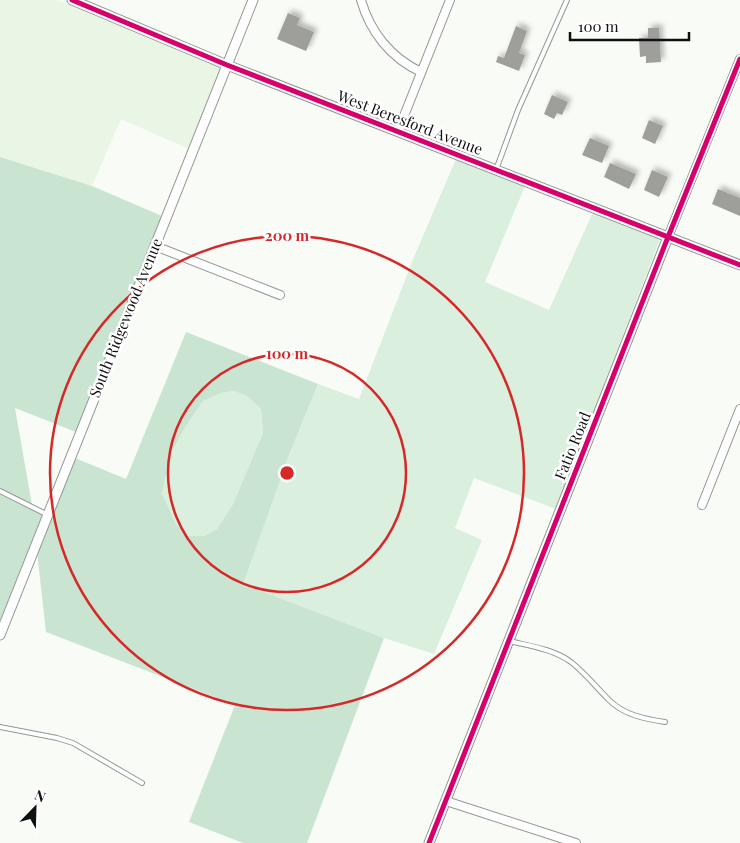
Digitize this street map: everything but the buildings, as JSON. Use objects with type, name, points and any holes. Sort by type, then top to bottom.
[{"type":"street","name":"West Beresford Avenue","points":[[72,0],[227,65],[740,265]]},
{"type":"street","name":"South Ridgewood Avenue","points":[[0,635],[253,0]]},
{"type":"street","points":[[361,0],[364,13],[374,32],[388,50],[412,68],[421,72]]},
{"type":"street","points":[[398,131],[450,0]]},
{"type":"street","name":"Fatio Road","points":[[429,843],[740,59]]},
{"type":"street","points":[[155,246],[280,295]]},
{"type":"street","points":[[702,505],[740,409]]},
{"type":"street","points":[[446,801],[576,843]]},
{"type":"lane","points":[[496,170],[518,110],[567,0]]},
{"type":"lane","points":[[0,491],[48,515]]},
{"type":"lane","points":[[509,641],[546,650],[570,661],[594,682],[610,701],[627,713],[665,722]]},
{"type":"lane","points":[[0,727],[73,743],[142,783]]},
{"type":"green space","points":[[0,0],[57,0],[222,67],[189,149],[121,119],[92,186],[0,157]]},
{"type":"green space","points":[[0,157],[92,186],[162,216],[76,432],[15,408],[32,505],[45,510],[0,624]]},
{"type":"green space","points":[[456,159],[525,186],[485,282],[549,310],[593,212],[660,239],[556,509],[474,478],[455,528],[482,540],[434,654],[384,638],[242,584],[289,455],[318,384],[359,399],[414,257]]},
{"type":"green space","points":[[186,332],[318,384],[289,455],[243,584],[384,638],[307,843],[243,843],[189,822],[235,705],[46,632],[37,552],[75,458],[126,479]],"holes":[[[234,391],[247,396],[261,409],[263,433],[233,504],[217,529],[204,536],[188,536],[176,524],[162,493],[171,453],[203,401],[221,393]]]},
{"type":"green space","points":[[234,391],[247,396],[261,409],[263,433],[233,504],[217,529],[204,536],[188,536],[176,524],[162,493],[171,453],[203,401],[221,393]]},
{"type":"cycle path","points":[[72,0],[227,65],[740,265]]},
{"type":"cycle path","points":[[429,843],[740,59]]}]
